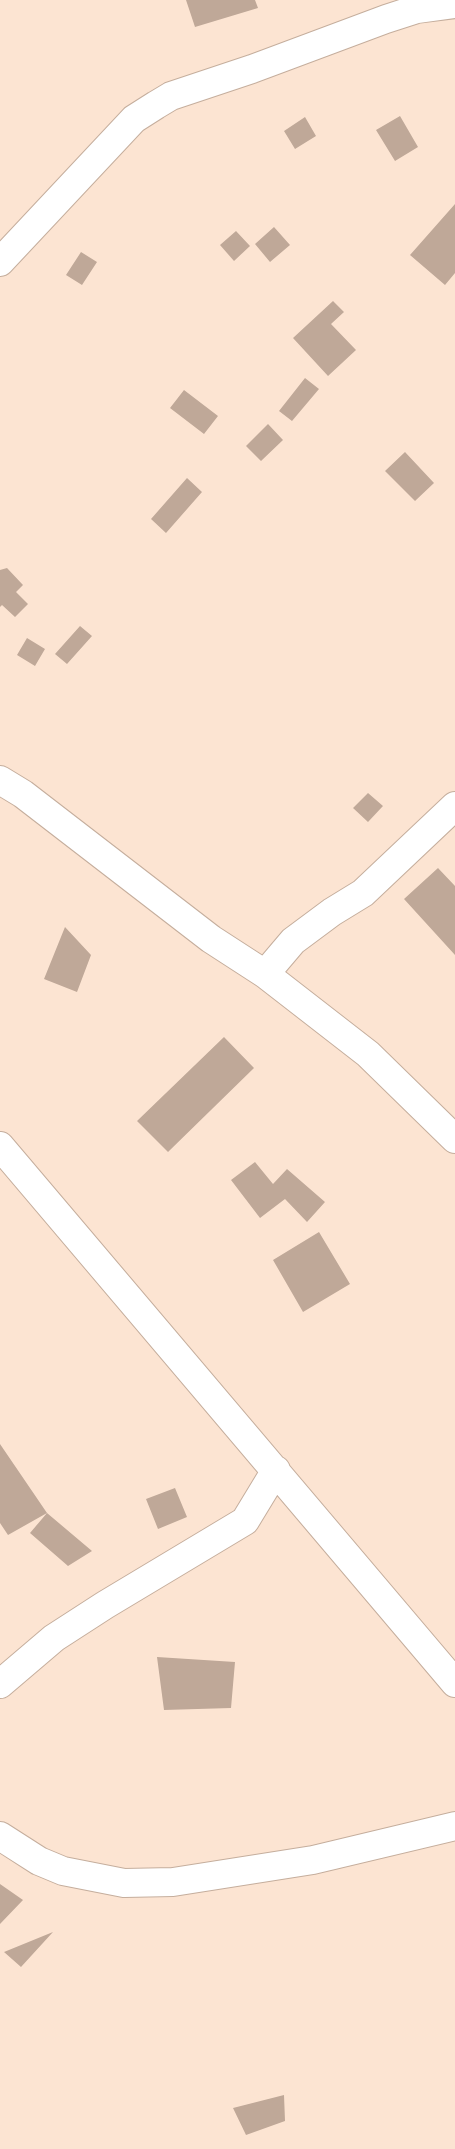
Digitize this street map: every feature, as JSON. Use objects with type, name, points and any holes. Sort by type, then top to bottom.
[{"type":"street","points":[[0,262],[134,119],[171,96],[252,69],[387,10],[417,9],[455,4]]},
{"type":"street","points":[[0,780],[23,794],[211,939],[265,974],[368,1054],[455,1139]]},
{"type":"street","points":[[265,974],[293,941],[332,912],[364,893],[455,806]]},
{"type":"street","points":[[0,1146],[455,1683]]},
{"type":"street","points":[[0,1684],[54,1638],[105,1605],[245,1521],[276,1470]]},
{"type":"street","points":[[0,1836],[39,1861],[63,1871],[124,1883],[173,1882],[210,1878],[313,1860],[455,1826]]},
{"type":"building","points":[[186,0],[255,0],[258,8],[195,27]]},
{"type":"building","points":[[400,116],[418,147],[395,161],[376,130]]},
{"type":"building","points":[[305,117],[316,136],[295,149],[284,131]]},
{"type":"building","points":[[455,204],[455,273],[445,285],[410,255]]},
{"type":"building","points":[[274,227],[290,245],[270,262],[255,244]]},
{"type":"building","points":[[236,231],[250,246],[234,261],[220,245]]},
{"type":"building","points":[[81,252],[97,262],[82,285],[66,275]]},
{"type":"building","points":[[333,301],[344,312],[331,324],[356,350],[328,376],[293,338]]},
{"type":"building","points":[[305,378],[319,389],[292,421],[279,411]]},
{"type":"building","points":[[184,390],[218,416],[204,434],[170,408]]},
{"type":"building","points":[[268,424],[283,440],[261,461],[246,446]]},
{"type":"building","points":[[405,452],[434,483],[415,501],[385,471]]},
{"type":"building","points":[[187,478],[202,492],[166,533],[151,519]]},
{"type":"building","points":[[7,568],[23,585],[16,592],[28,604],[15,617],[2,605],[0,607],[0,570]]},
{"type":"building","points":[[80,626],[92,636],[67,664],[55,654]]},
{"type":"building","points":[[27,638],[45,649],[35,666],[17,655]]},
{"type":"building","points":[[368,793],[383,806],[368,822],[353,808]]},
{"type":"building","points":[[438,868],[455,886],[455,955],[404,899]]},
{"type":"building","points":[[65,927],[91,955],[77,992],[44,979]]},
{"type":"building","points":[[224,1037],[254,1068],[168,1152],[137,1121]]},
{"type":"building","points":[[255,1162],[273,1184],[287,1169],[325,1202],[307,1222],[285,1199],[260,1218],[231,1180]]},
{"type":"building","points":[[319,1232],[350,1284],[303,1312],[273,1260]]},
{"type":"building","points":[[0,1444],[47,1513],[8,1535],[0,1523]]},
{"type":"building","points":[[175,1488],[187,1517],[158,1529],[146,1499]]},
{"type":"building","points":[[47,1513],[92,1551],[68,1566],[30,1533]]},
{"type":"building","points":[[157,1657],[235,1662],[231,1708],[164,1710]]},
{"type":"building","points":[[0,1884],[23,1900],[0,1924]]},
{"type":"building","points":[[53,1932],[21,1967],[4,1952]]},
{"type":"building","points":[[284,2095],[285,2121],[246,2135],[233,2108]]}]
